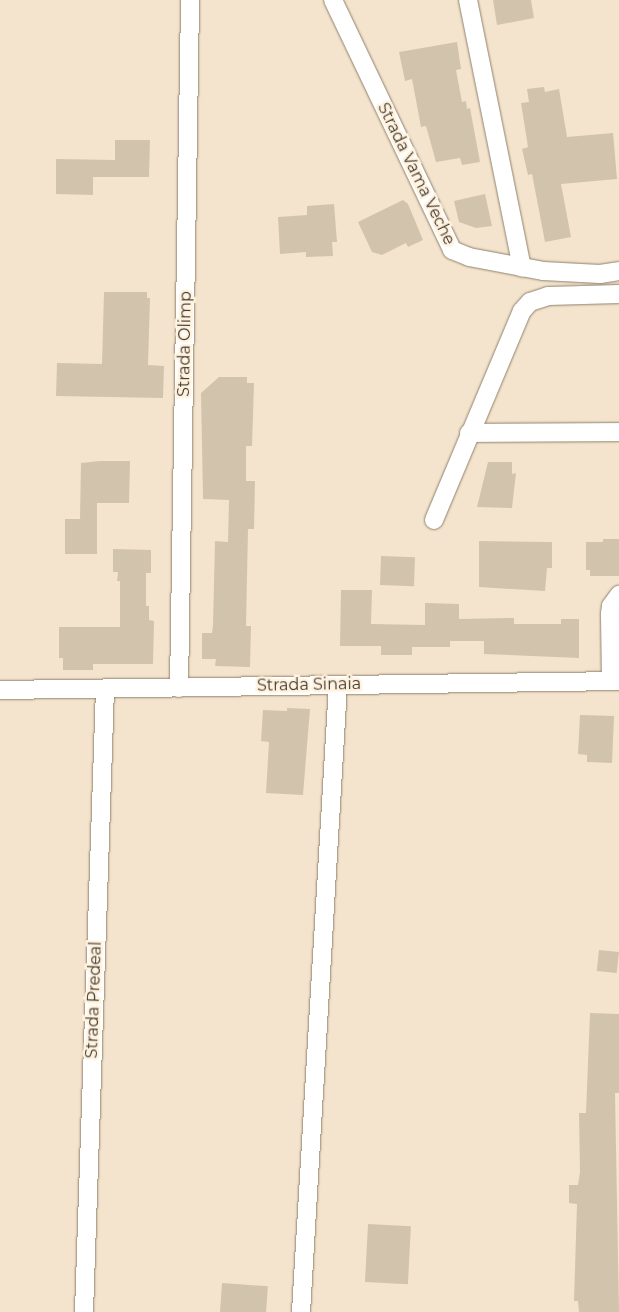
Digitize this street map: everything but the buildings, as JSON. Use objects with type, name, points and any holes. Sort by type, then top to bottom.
[{"type":"street","name":"Strada Olimp","points":[[179,688],[190,0]]},
{"type":"street","name":"Strada Vama Veche","points":[[333,0],[447,243],[460,255],[522,268],[575,273],[619,271]]},
{"type":"street","points":[[468,0],[522,268]]},
{"type":"street","points":[[434,520],[516,323],[530,302],[548,296],[619,294]]},
{"type":"street","points":[[469,433],[619,432]]},
{"type":"street","points":[[615,681],[610,614],[611,606],[619,595]]},
{"type":"street","name":"Strada Sinaia","points":[[0,690],[615,681]]},
{"type":"street","points":[[301,1312],[338,685]]},
{"type":"street","name":"Strada Predeal","points":[[84,1312],[105,689]]}]
